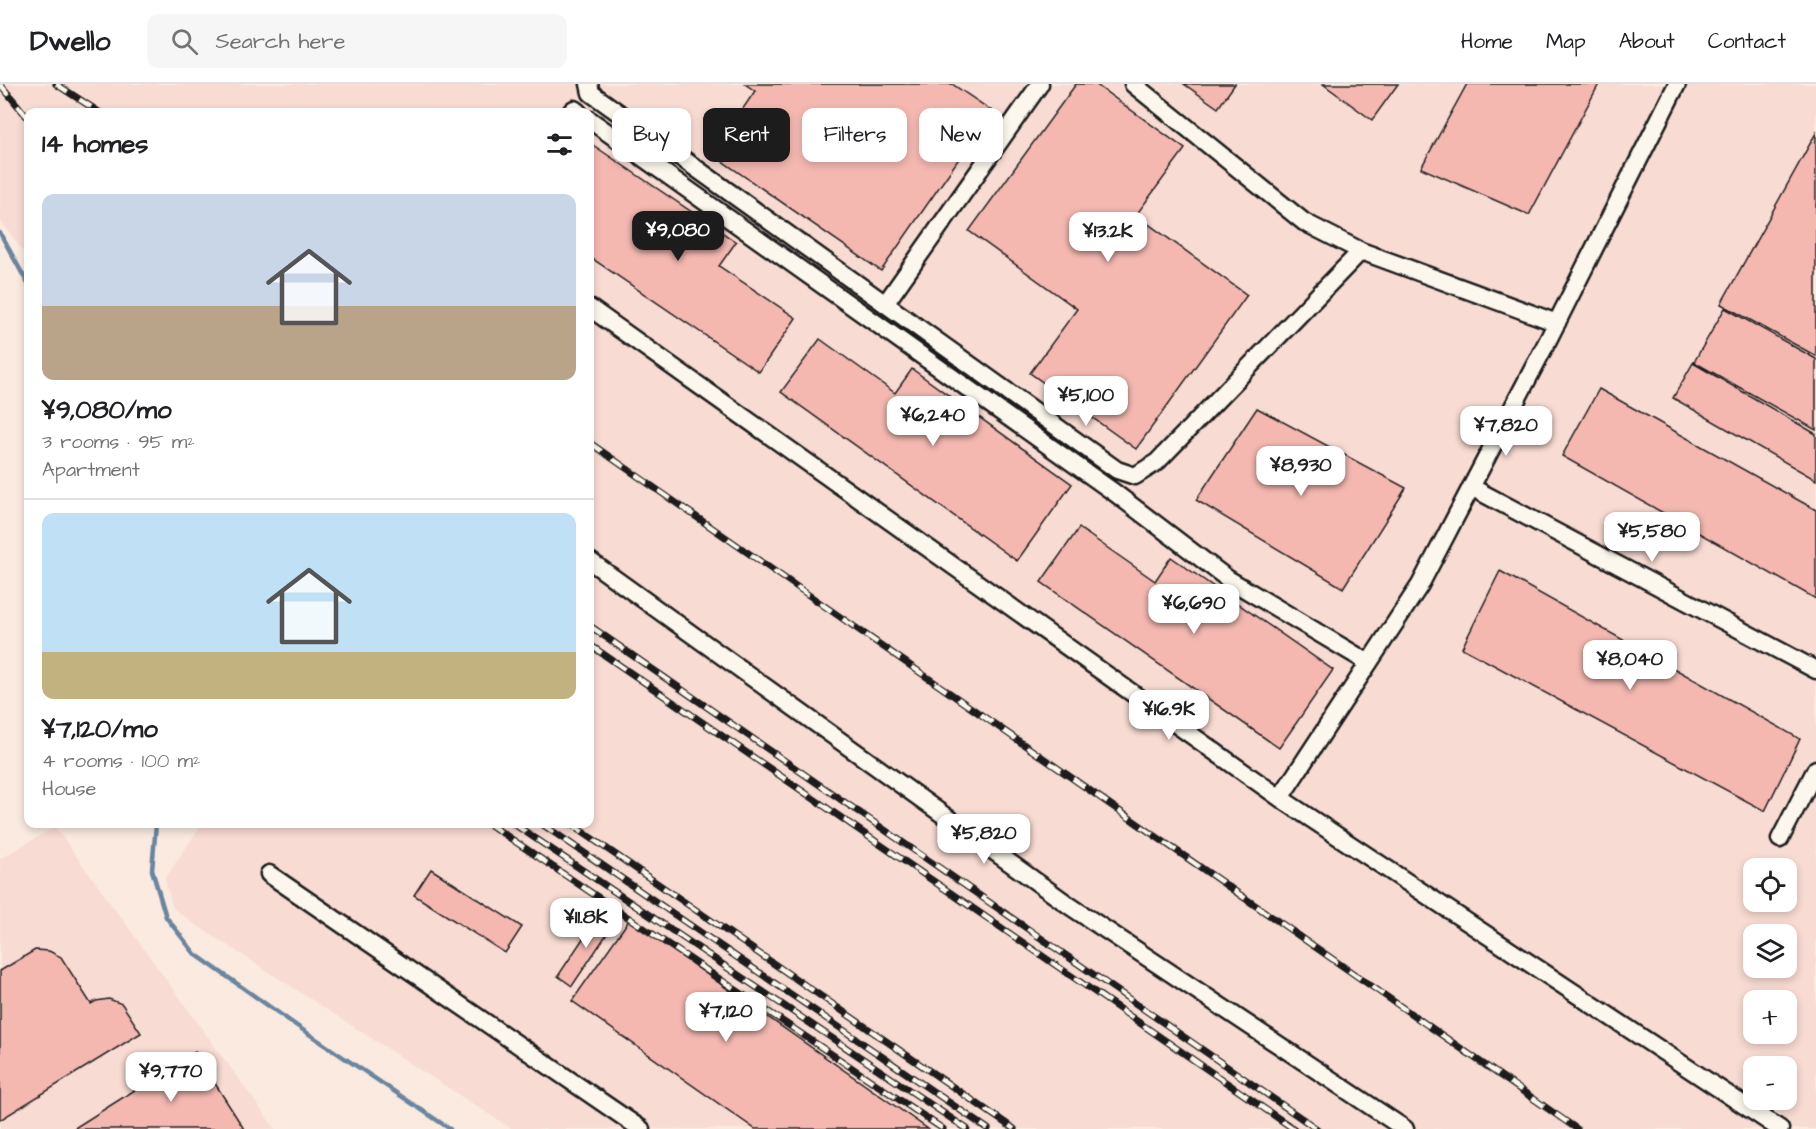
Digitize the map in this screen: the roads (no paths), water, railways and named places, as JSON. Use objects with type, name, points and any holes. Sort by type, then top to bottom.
[{"type":"street","points":[[589,84],[591,93],[1117,470],[1135,476],[1157,462],[1362,251]]},
{"type":"street","points":[[885,304],[1041,84]]},
{"type":"street","points":[[1133,84],[1304,222],[1362,251],[1557,323]]},
{"type":"street","points":[[1280,798],[1420,585],[1557,323],[1677,84]]},
{"type":"street","points":[[594,123],[1115,493],[1228,579],[1369,663]]},
{"type":"street","points":[[594,311],[1280,798],[1780,1129]]},
{"type":"street","points":[[1471,487],[1816,670]]},
{"type":"street","points":[[594,564],[1070,906],[1405,1129]]},
{"type":"street","points":[[1780,839],[1816,769]]},
{"type":"street","points":[[269,874],[641,1129]]},
{"type":"waterway","points":[[0,233],[24,277]]},
{"type":"waterway","points":[[156,828],[152,870],[166,917],[195,954],[450,1129]]},
{"type":"railway","points":[[0,84],[24,113]]},
{"type":"railway","points":[[56,84],[93,108]]},
{"type":"railway","points":[[594,446],[1577,1129]]},
{"type":"railway","points":[[594,629],[1317,1129]]},
{"type":"railway","points":[[594,648],[1294,1129]]},
{"type":"railway","points":[[495,828],[943,1129]]},
{"type":"railway","points":[[520,828],[967,1129]]},
{"type":"railway","points":[[548,828],[988,1129]]},
{"type":"railway","points":[[577,828],[1014,1129]]}]
